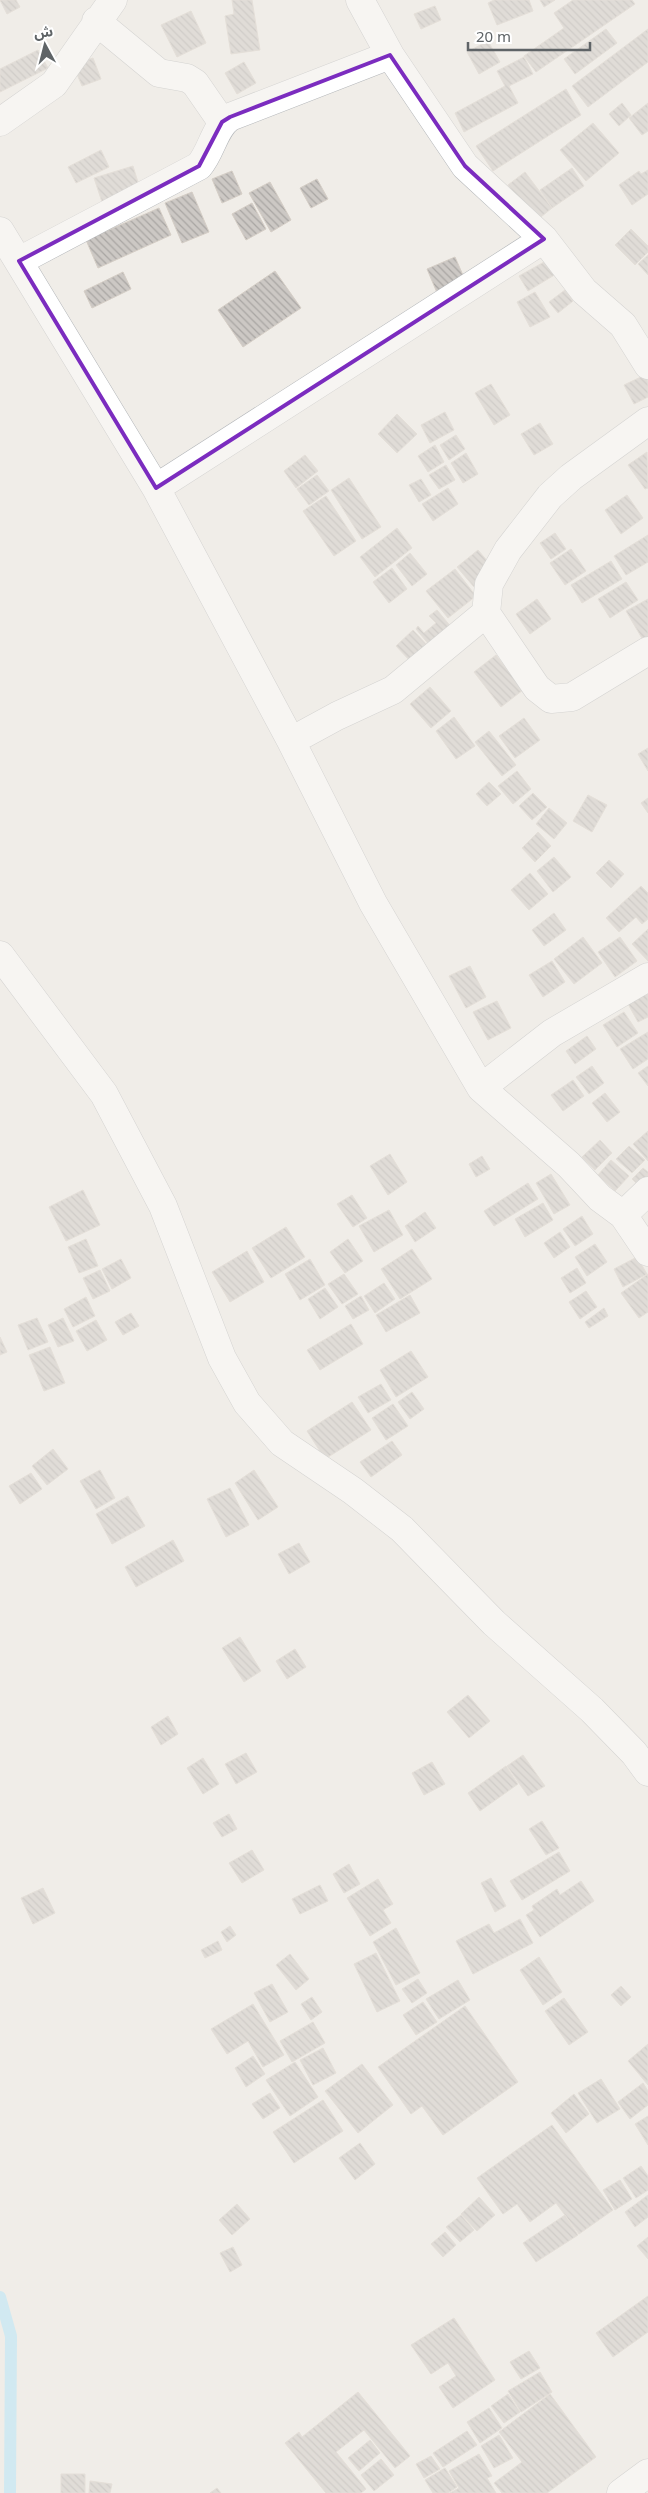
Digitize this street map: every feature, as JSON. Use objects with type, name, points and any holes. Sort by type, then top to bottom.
[{"type":"street","points":[[0,122],[54,84],[96,21],[113,0]]},
{"type":"street","points":[[360,0],[390,55],[465,166],[544,238],[584,290],[623,326],[648,365]]},
{"type":"street","points":[[96,21],[159,73],[187,78],[195,83],[222,122]]},
{"type":"street","points":[[20,261],[199,166],[207,157],[222,122],[239,113],[390,55]]},
{"type":"street","points":[[0,231],[20,261],[156,488],[291,741],[373,903],[482,1088],[569,1165],[600,1198],[623,1215],[648,1252]]},
{"type":"street","points":[[156,488],[544,238]]},
{"type":"street","points":[[648,421],[571,477],[550,496],[508,550],[489,584],[486,613],[537,688],[551,699],[560,700],[572,697],[648,651]]},
{"type":"street","points":[[291,741],[337,716],[393,690],[486,613]]},
{"type":"street","points":[[0,955],[104,1094],[163,1206],[222,1358],[248,1403],[282,1443],[353,1491],[402,1529],[494,1623],[592,1710],[634,1752],[648,1772]]},
{"type":"street","points":[[482,1088],[552,1033],[648,977]]},
{"type":"street","points":[[623,1215],[648,1191]]},
{"type":"street","points":[[621,2493],[648,2473]]},
{"type":"highlighted area","points":[[390,55],[465,166],[544,239],[156,488],[19,261],[199,166],[222,122],[230,117]]},
{"type":"building","points":[[0,0],[16,0],[20,7],[7,14]]},
{"type":"building","points":[[232,0],[252,0],[260,50],[231,54],[225,16],[234,14]]},
{"type":"building","points":[[494,0],[529,0],[533,11],[497,25],[488,3]]},
{"type":"building","points":[[540,0],[555,0],[544,7]]},
{"type":"building","points":[[573,0],[632,0],[635,4],[536,72],[524,56],[564,28],[554,13]]},
{"type":"building","points":[[435,6],[441,20],[421,29],[414,14]]},
{"type":"building","points":[[191,11],[206,43],[177,57],[161,25]]},
{"type":"building","points":[[606,29],[617,43],[575,74],[564,59]]},
{"type":"building","points":[[648,29],[648,62],[588,107],[572,86]]},
{"type":"building","points":[[488,41],[500,62],[479,74],[467,52]]},
{"type":"building","points":[[38,50],[48,68],[0,92],[0,69]]},
{"type":"building","points":[[524,57],[533,74],[509,86],[518,103],[464,132],[455,113],[505,86],[497,71]]},
{"type":"building","points":[[93,58],[101,79],[82,86],[73,65]]},
{"type":"building","points":[[244,62],[256,83],[237,94],[225,73]]},
{"type":"building","points":[[566,89],[581,115],[493,171],[476,146]]},
{"type":"building","points":[[622,103],[631,115],[619,126],[609,114]]},
{"type":"building","points":[[648,103],[648,131],[642,135],[629,118]]},
{"type":"building","points":[[593,123],[619,153],[586,181],[560,150]]},
{"type":"building","points":[[101,150],[109,167],[76,183],[68,167]]},
{"type":"building","points":[[133,166],[140,189],[102,202],[94,178]]},
{"type":"building","points":[[572,168],[584,186],[552,208],[540,190]]},
{"type":"building","points":[[648,170],[648,194],[632,205],[619,185],[639,171],[641,174]]},
{"type":"building","points":[[232,171],[242,194],[222,203],[212,179]]},
{"type":"building","points":[[525,172],[552,208],[536,221],[508,185]]},
{"type":"building","points":[[317,179],[328,199],[311,208],[300,188]]},
{"type":"building","points":[[270,182],[291,220],[271,232],[249,193]]},
{"type":"building","points":[[192,192],[209,232],[182,243],[165,203]]},
{"type":"building","points":[[252,203],[266,229],[246,240],[232,214]]},
{"type":"building","points":[[159,208],[171,235],[98,268],[86,240]]},
{"type":"building","points":[[631,229],[648,246],[648,252],[635,265],[615,245]]},
{"type":"building","points":[[648,255],[648,275],[638,264]]},
{"type":"building","points":[[455,257],[466,282],[438,295],[427,269]]},
{"type":"building","points":[[553,257],[561,271],[528,291],[519,276]]},
{"type":"building","points":[[275,271],[301,308],[243,347],[218,310]]},
{"type":"building","points":[[123,272],[131,289],[92,308],[84,291]]},
{"type":"building","points":[[565,290],[573,301],[558,313],[549,302]]},
{"type":"building","points":[[535,292],[550,317],[530,327],[517,302]]},
{"type":"building","points":[[645,375],[648,382],[648,397],[634,404],[624,385]]},
{"type":"building","points":[[491,384],[510,415],[494,425],[475,393]]},
{"type":"building","points":[[445,412],[454,430],[430,443],[421,425]]},
{"type":"building","points":[[397,414],[417,434],[397,453],[378,434]]},
{"type":"building","points":[[540,423],[553,444],[534,455],[521,434]]},
{"type":"building","points":[[456,435],[465,449],[449,460],[440,445]]},
{"type":"building","points":[[435,445],[444,462],[428,472],[418,456]]},
{"type":"building","points":[[647,452],[648,488],[645,489],[628,465]]},
{"type":"building","points":[[466,453],[478,474],[463,483],[451,463]]},
{"type":"building","points":[[305,455],[318,471],[296,488],[284,471]]},
{"type":"building","points":[[446,465],[455,480],[439,489],[429,475]]},
{"type":"building","points":[[317,475],[329,491],[309,505],[297,489]]},
{"type":"building","points":[[349,478],[381,527],[362,539],[331,490]]},
{"type":"building","points":[[421,479],[431,495],[419,502],[409,485]]},
{"type":"building","points":[[448,488],[458,504],[433,521],[422,504]]},
{"type":"building","points":[[627,495],[643,518],[621,534],[605,510]]},
{"type":"building","points":[[326,496],[356,541],[334,556],[303,511]]},
{"type":"building","points":[[397,528],[412,548],[375,577],[360,557]]},
{"type":"building","points":[[555,533],[566,549],[551,559],[540,543]]},
{"type":"building","points":[[648,535],[648,562],[626,575],[614,556]]},
{"type":"building","points":[[571,549],[586,571],[565,585],[550,563]]},
{"type":"building","points":[[478,550],[495,570],[474,587],[457,567]]},
{"type":"building","points":[[410,553],[427,574],[412,586],[396,565]]},
{"type":"building","points":[[611,561],[622,579],[582,603],[571,585]]},
{"type":"building","points":[[392,568],[407,589],[389,603],[373,582]]},
{"type":"building","points":[[455,569],[476,596],[448,618],[426,591]]},
{"type":"building","points":[[626,582],[638,600],[610,618],[598,599]]},
{"type":"building","points":[[537,599],[551,619],[530,634],[516,614]]},
{"type":"building","points":[[648,599],[648,637],[643,640],[626,611]]},
{"type":"building","points":[[437,610],[452,628],[430,646],[416,629],[418,626],[424,633],[436,623],[429,616]]},
{"type":"building","points":[[413,630],[428,646],[411,662],[396,646]]},
{"type":"building","points":[[496,655],[523,690],[501,707],[474,672]]},
{"type":"building","points":[[430,687],[451,711],[431,728],[410,704]]},
{"type":"building","points":[[454,717],[475,746],[456,759],[436,731]]},
{"type":"building","points":[[524,718],[540,740],[515,758],[499,736]]},
{"type":"building","points":[[489,731],[516,765],[502,776],[475,742]]},
{"type":"building","points":[[648,748],[648,771],[638,754]]},
{"type":"building","points":[[517,771],[531,789],[513,804],[498,786]]},
{"type":"building","points":[[489,782],[501,794],[487,806],[476,794]]},
{"type":"building","points":[[533,793],[547,807],[532,820],[519,806]]},
{"type":"building","points":[[588,795],[607,805],[592,832],[573,821]]},
{"type":"building","points":[[648,798],[648,813],[641,803]]},
{"type":"building","points":[[549,808],[567,823],[554,839],[536,824]]},
{"type":"building","points":[[538,832],[551,846],[535,862],[522,848]]},
{"type":"building","points":[[554,857],[571,877],[553,892],[537,871]]},
{"type":"building","points":[[609,860],[624,874],[611,888],[596,873]]},
{"type":"building","points":[[530,873],[548,894],[529,910],[511,890]]},
{"type":"building","points":[[641,886],[648,893],[648,919],[642,924],[636,917],[619,932],[606,918]]},
{"type":"building","points":[[554,913],[566,930],[544,946],[532,930]]},
{"type":"building","points":[[648,929],[648,961],[632,944]]},
{"type":"building","points":[[583,937],[602,963],[574,984],[554,959]]},
{"type":"building","points":[[620,937],[637,961],[615,977],[598,952]]},
{"type":"building","points":[[552,961],[565,982],[543,997],[529,975]]},
{"type":"building","points":[[470,966],[486,997],[466,1008],[449,976]]},
{"type":"building","points":[[648,993],[648,1017],[638,1022],[628,1004]]},
{"type":"building","points":[[497,1001],[511,1028],[488,1040],[473,1012]]},
{"type":"building","points":[[624,1012],[638,1033],[617,1047],[603,1025]]},
{"type":"building","points":[[648,1032],[648,1059],[633,1069],[620,1049]]},
{"type":"building","points":[[587,1036],[596,1049],[575,1064],[566,1051]]},
{"type":"building","points":[[592,1066],[604,1083],[589,1094],[576,1077]]},
{"type":"building","points":[[648,1066],[648,1086],[638,1073]]},
{"type":"building","points":[[573,1080],[584,1096],[563,1111],[551,1095]]},
{"type":"building","points":[[605,1093],[620,1112],[607,1122],[592,1103]]},
{"type":"building","points":[[648,1131],[648,1161],[633,1144]]},
{"type":"building","points":[[600,1140],[612,1153],[595,1170],[582,1157]]},
{"type":"building","points":[[629,1146],[645,1160],[632,1173],[616,1159]]},
{"type":"building","points":[[390,1154],[407,1182],[388,1195],[370,1166]]},
{"type":"building","points":[[482,1156],[490,1169],[476,1177],[469,1164]]},
{"type":"building","points":[[611,1160],[629,1176],[615,1191],[598,1175]]},
{"type":"building","points":[[643,1168],[648,1172],[648,1183],[642,1189],[632,1179]]},
{"type":"building","points":[[551,1174],[570,1205],[554,1214],[536,1183]]},
{"type":"building","points":[[528,1183],[538,1199],[494,1226],[484,1211]]},
{"type":"building","points":[[83,1190],[100,1225],[66,1241],[49,1207]]},
{"type":"building","points":[[352,1195],[367,1218],[353,1227],[337,1204]]},
{"type":"building","points":[[543,1203],[553,1220],[525,1237],[515,1219]]},
{"type":"building","points":[[389,1210],[403,1235],[374,1252],[359,1226]]},
{"type":"building","points":[[425,1212],[436,1228],[415,1242],[405,1226]]},
{"type":"building","points":[[582,1216],[593,1234],[575,1246],[563,1229]]},
{"type":"building","points":[[286,1227],[305,1257],[271,1278],[252,1248]]},
{"type":"building","points":[[560,1232],[570,1247],[554,1258],[544,1243]]},
{"type":"building","points":[[86,1239],[98,1266],[79,1273],[68,1247]]},
{"type":"building","points":[[348,1239],[363,1261],[345,1273],[330,1252]]},
{"type":"building","points":[[595,1244],[607,1262],[587,1276],[575,1257]]},
{"type":"building","points":[[412,1249],[432,1279],[400,1299],[381,1269]]},
{"type":"building","points":[[247,1251],[264,1282],[230,1302],[212,1272]]},
{"type":"building","points":[[637,1257],[647,1274],[623,1287],[614,1269]]},
{"type":"building","points":[[121,1259],[131,1278],[112,1289],[102,1269]]},
{"type":"building","points":[[310,1259],[325,1285],[300,1300],[285,1274]]},
{"type":"building","points":[[577,1268],[586,1283],[570,1293],[561,1278]]},
{"type":"building","points":[[100,1270],[110,1291],[93,1299],[83,1278]]},
{"type":"building","points":[[344,1274],[358,1294],[342,1304],[328,1284]]},
{"type":"building","points":[[648,1274],[648,1312],[639,1318],[621,1293]]},
{"type":"building","points":[[384,1283],[395,1299],[375,1313],[364,1296]]},
{"type":"building","points":[[325,1288],[338,1307],[320,1319],[308,1299]]},
{"type":"building","points":[[586,1291],[597,1307],[580,1319],[569,1302]]},
{"type":"building","points":[[410,1295],[420,1313],[386,1332],[376,1315]]},
{"type":"building","points":[[361,1296],[369,1310],[353,1319],[345,1306]]},
{"type":"building","points":[[86,1297],[95,1316],[73,1327],[64,1309]]},
{"type":"building","points":[[604,1308],[608,1316],[589,1328],[585,1322]]},
{"type":"building","points":[[131,1313],[139,1326],[123,1335],[115,1322]]},
{"type":"building","points":[[37,1318],[48,1342],[28,1350],[18,1325]]},
{"type":"building","points":[[63,1318],[74,1341],[58,1347],[48,1325]]},
{"type":"building","points":[[96,1320],[107,1340],[87,1351],[76,1331]]},
{"type":"building","points":[[351,1324],[363,1344],[320,1370],[307,1350]]},
{"type":"building","points":[[0,1337],[7,1352],[0,1355]]},
{"type":"building","points":[[50,1347],[65,1383],[44,1391],[29,1355]]},
{"type":"building","points":[[411,1351],[428,1377],[396,1397],[380,1370]]},
{"type":"building","points":[[381,1384],[391,1400],[368,1413],[358,1397]]},
{"type":"building","points":[[412,1392],[424,1409],[410,1419],[398,1402]]},
{"type":"building","points":[[352,1402],[371,1430],[325,1459],[307,1431]]},
{"type":"building","points":[[393,1404],[408,1426],[386,1440],[372,1418]]},
{"type":"building","points":[[392,1441],[402,1455],[371,1477],[360,1462]]},
{"type":"building","points":[[53,1449],[68,1469],[47,1485],[32,1466]]},
{"type":"building","points":[[100,1470],[115,1498],[96,1509],[80,1481]]},
{"type":"building","points":[[254,1470],[278,1507],[258,1520],[235,1483]]},
{"type":"building","points":[[31,1473],[42,1489],[20,1504],[9,1486]]},
{"type":"building","points":[[230,1488],[249,1525],[226,1537],[207,1499]]},
{"type":"building","points":[[128,1496],[145,1526],[112,1544],[96,1514]]},
{"type":"building","points":[[173,1540],[184,1561],[136,1587],[125,1567]]},
{"type":"building","points":[[299,1543],[310,1562],[289,1574],[278,1554]]},
{"type":"building","points":[[240,1637],[261,1671],[244,1682],[222,1648]]},
{"type":"building","points":[[295,1649],[306,1667],[287,1679],[276,1661]]},
{"type":"building","points":[[468,1695],[490,1721],[469,1738],[447,1712]]},
{"type":"building","points":[[168,1716],[178,1734],[161,1745],[151,1727]]},
{"type":"building","points":[[246,1753],[257,1772],[236,1784],[225,1764]]},
{"type":"building","points":[[523,1755],[545,1786],[528,1796],[507,1766]]},
{"type":"building","points":[[203,1758],[219,1784],[203,1794],[187,1768]]},
{"type":"building","points":[[432,1762],[445,1784],[424,1795],[412,1773]]},
{"type":"building","points":[[506,1766],[518,1784],[480,1811],[468,1793]]},
{"type":"building","points":[[229,1814],[237,1829],[222,1837],[213,1823]]},
{"type":"building","points":[[542,1821],[559,1848],[546,1855],[529,1829]]},
{"type":"building","points":[[252,1850],[264,1870],[242,1883],[229,1863]]},
{"type":"building","points":[[559,1852],[570,1871],[522,1900],[510,1881]]},
{"type":"building","points":[[349,1864],[360,1884],[344,1893],[333,1874]]},
{"type":"building","points":[[491,1878],[506,1906],[495,1912],[481,1883]]},
{"type":"building","points":[[378,1879],[393,1904],[383,1910],[391,1923],[370,1936],[347,1898]]},
{"type":"building","points":[[581,1881],[594,1901],[540,1937],[526,1915],[534,1910],[532,1906],[557,1889],[560,1895]]},
{"type":"building","points":[[320,1885],[328,1901],[300,1914],[292,1899]]},
{"type":"building","points":[[43,1888],[55,1913],[33,1924],[21,1898]]},
{"type":"building","points":[[520,1919],[533,1943],[473,1974],[456,1941],[489,1924],[494,1933]]},
{"type":"building","points":[[230,1926],[236,1935],[227,1942],[221,1932]]},
{"type":"building","points":[[396,1928],[420,1973],[396,1985],[373,1942]]},
{"type":"building","points":[[218,1941],[222,1950],[205,1958],[201,1950]]},
{"type":"building","points":[[376,1953],[400,2001],[377,2012],[354,1964]]},
{"type":"building","points":[[290,1954],[309,1979],[296,1990],[276,1965]]},
{"type":"building","points":[[539,1957],[562,1992],[543,2005],[520,1970]]},
{"type":"building","points":[[418,1979],[427,1993],[412,2003],[402,1989]]},
{"type":"building","points":[[458,1980],[470,2000],[439,2019],[426,1999]]},
{"type":"building","points":[[272,1984],[288,2012],[270,2022],[254,1993]]},
{"type":"building","points":[[621,1986],[631,1997],[621,2006],[611,1995]]},
{"type":"building","points":[[312,1997],[322,2012],[311,2020],[301,2004]]},
{"type":"building","points":[[564,1998],[588,2032],[569,2045],[545,2011]]},
{"type":"building","points":[[423,2002],[437,2022],[416,2035],[403,2015]]},
{"type":"building","points":[[253,2004],[284,2055],[263,2067],[248,2041],[227,2054],[211,2029]]},
{"type":"building","points":[[465,2006],[518,2082],[443,2135],[422,2106],[411,2114],[378,2067]]},
{"type":"building","points":[[313,2022],[325,2043],[292,2062],[280,2041]]},
{"type":"building","points":[[648,2044],[648,2085],[628,2061]]},
{"type":"building","points":[[323,2048],[336,2073],[313,2085],[300,2060]]},
{"type":"building","points":[[253,2056],[265,2074],[246,2087],[235,2068]]},
{"type":"building","points":[[295,2062],[318,2097],[290,2116],[266,2080]]},
{"type":"building","points":[[362,2064],[393,2105],[358,2133],[325,2091]]},
{"type":"building","points":[[601,2079],[620,2109],[597,2123],[578,2093]]},
{"type":"building","points":[[643,2083],[648,2091],[648,2105],[630,2119],[618,2102]]},
{"type":"building","points":[[270,2093],[280,2108],[263,2119],[252,2104]]},
{"type":"building","points":[[574,2094],[589,2114],[566,2133],[551,2113]]},
{"type":"building","points":[[323,2100],[343,2131],[294,2163],[273,2132]]},
{"type":"building","points":[[648,2116],[648,2145],[635,2124]]},
{"type":"building","points":[[552,2125],[613,2210],[579,2234],[556,2203],[530,2222],[517,2204],[503,2214],[477,2178]]},
{"type":"building","points":[[360,2143],[375,2164],[355,2180],[339,2158]]},
{"type":"building","points":[[641,2166],[648,2176],[648,2190],[636,2198],[623,2178]]},
{"type":"building","points":[[620,2180],[632,2199],[615,2210],[603,2190]]},
{"type":"building","points":[[648,2195],[648,2217],[635,2227],[625,2212]]},
{"type":"building","points":[[479,2197],[495,2215],[477,2231],[461,2214]]},
{"type":"building","points":[[237,2204],[250,2219],[232,2235],[219,2220]]},
{"type":"building","points":[[461,2215],[474,2230],[460,2242],[446,2227]]},
{"type":"building","points":[[565,2215],[578,2235],[536,2262],[523,2243]]},
{"type":"building","points":[[445,2232],[456,2245],[443,2257],[431,2244]]},
{"type":"building","points":[[648,2237],[648,2259],[637,2246]]},
{"type":"building","points":[[233,2247],[242,2265],[230,2272],[220,2253]]},
{"type":"building","points":[[648,2296],[648,2332],[613,2357],[596,2333]]},
{"type":"building","points":[[454,2318],[495,2380],[453,2408],[439,2387],[456,2376],[448,2363],[431,2374],[411,2345]]},
{"type":"building","points":[[529,2351],[540,2368],[521,2379],[510,2362]]},
{"type":"building","points":[[540,2372],[552,2392],[521,2412],[508,2391]]},
{"type":"building","points":[[358,2392],[410,2456],[395,2468],[364,2430],[336,2452],[366,2489],[361,2493],[326,2493],[285,2443],[299,2432],[302,2437]]},
{"type":"building","points":[[508,2394],[520,2412],[504,2423],[491,2406]]},
{"type":"building","points":[[550,2394],[596,2457],[547,2493],[502,2493],[494,2483],[522,2462],[499,2432]]},
{"type":"building","points":[[489,2408],[502,2428],[480,2443],[467,2422]]},
{"type":"building","points":[[467,2431],[477,2445],[443,2467],[433,2453]]},
{"type":"building","points":[[499,2435],[513,2458],[494,2468],[481,2446]]},
{"type":"building","points":[[370,2440],[380,2453],[359,2471],[348,2458]]},
{"type":"building","points":[[479,2454],[492,2476],[487,2478],[496,2493],[450,2493],[459,2488],[449,2471]]},
{"type":"building","points":[[431,2456],[440,2469],[424,2478],[416,2464]]},
{"type":"building","points":[[381,2459],[394,2475],[374,2491],[361,2475]]},
{"type":"building","points":[[445,2468],[457,2487],[448,2493],[433,2493],[425,2480]]},
{"type":"building","points":[[61,2474],[85,2474],[85,2493],[61,2493]]},
{"type":"building","points":[[90,2481],[112,2484],[110,2493],[89,2493]]},
{"type":"building","points":[[217,2488],[221,2493],[210,2493]]},
{"type":"waterway","points":[[0,2297],[11,2336],[10,2493]]}]
